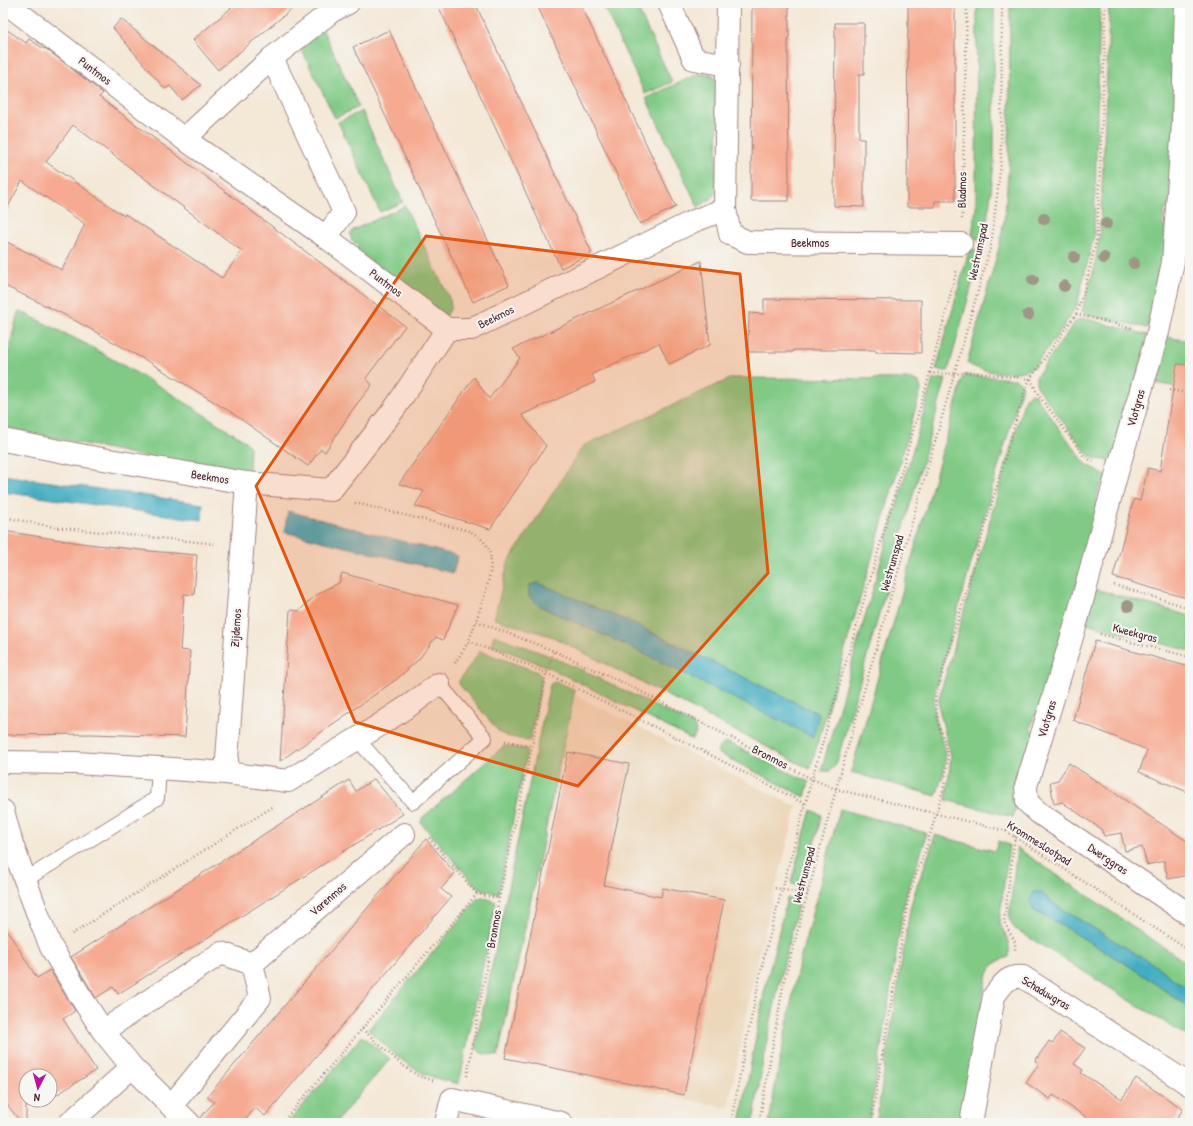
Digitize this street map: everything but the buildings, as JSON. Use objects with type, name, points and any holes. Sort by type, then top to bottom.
[{"type":"street","name":"Puntmos","points":[[6,3],[184,139],[326,237],[447,329]]},
{"type":"street","points":[[184,139],[272,58],[332,11],[348,3]]},
{"type":"street","points":[[669,3],[694,59],[728,65]]},
{"type":"street","points":[[725,209],[728,3]]},
{"type":"street","name":"Vlotgras","points":[[1027,802],[1026,786],[1075,627],[1118,469],[1158,332],[1173,262],[1183,124],[1186,3]]},
{"type":"street","points":[[272,58],[344,212],[326,237]]},
{"type":"street","name":"Beekmos","points":[[447,329],[471,329],[694,221],[725,209],[730,234],[748,242],[961,244]]},
{"type":"street","points":[[331,490],[395,408],[447,329]]},
{"type":"street","name":"Beekmos","points":[[3,440],[85,456],[247,483],[331,490]]},
{"type":"street","name":"Zijdemos","points":[[226,773],[247,483]]},
{"type":"street","points":[[3,762],[75,763],[159,768],[226,773],[288,781],[410,705],[439,684]]},
{"type":"street","name":"Dwerggras","points":[[1027,802],[1040,813],[1190,915]]},
{"type":"street","points":[[3,811],[12,844],[51,947],[79,994],[103,1031],[132,1067],[189,1123]]},
{"type":"street","name":"Varenmos","points":[[252,964],[404,834]]},
{"type":"street","points":[[103,1031],[221,954],[252,964],[260,998],[171,1106]]},
{"type":"street","name":"Schaduwgras","points":[[971,1123],[994,996],[1005,982],[1016,976],[1024,977],[1190,1085]]},
{"type":"street","points":[[70,1123],[132,1067]]},
{"type":"street","points":[[446,1123],[452,1099],[561,1123]]},
{"type":"lane","points":[[357,739],[413,802],[486,738],[439,684]]},
{"type":"lane","points":[[25,880],[157,798],[159,768]]},
{"type":"path","name":"Bladmos","points":[[731,1123],[744,1048],[764,957],[812,779],[930,373],[959,260],[961,244],[967,3]]},
{"type":"path","name":"Westrumspad","points":[[759,1123],[784,981],[836,789],[956,374],[991,245],[1001,163],[1002,3]]},
{"type":"path","points":[[871,1123],[909,895],[927,845],[944,786],[948,758],[936,712],[935,698],[1024,393],[1030,379],[1076,314],[1084,292],[1097,238],[1105,43],[1105,3]]},
{"type":"path","points":[[1076,314],[1151,332],[1158,332]]},
{"type":"path","points":[[930,373],[956,374],[971,372],[1030,379]]},
{"type":"path","points":[[1030,379],[1037,393],[1085,457],[1098,464],[1118,469]]},
{"type":"path","points":[[331,490],[348,501],[470,531],[480,537],[488,546],[492,562],[485,593],[469,641],[439,684]]},
{"type":"path","points":[[3,517],[54,527],[242,546]]},
{"type":"path","points":[[1088,577],[1190,608]]},
{"type":"path","name":"Bronmos","points":[[476,621],[554,651],[641,692],[812,779],[836,789]]},
{"type":"path","name":"Kweekgras","points":[[1075,627],[1190,657]]},
{"type":"path","points":[[469,641],[546,673],[701,750],[805,804]]},
{"type":"path","name":"Bronmos","points":[[466,1082],[499,898],[532,746],[546,673],[554,651]]},
{"type":"path","points":[[486,738],[532,746]]},
{"type":"path","points":[[51,947],[283,800],[288,781]]},
{"type":"path","name":"Krommeslootpad","points":[[836,789],[1006,830],[1190,951]]},
{"type":"path","points":[[413,802],[416,824],[477,894],[499,898]]},
{"type":"path","points":[[1015,836],[1004,922],[1015,942],[1016,976]]},
{"type":"path","points":[[775,888],[808,895]]},
{"type":"path","points":[[282,1123],[477,894]]},
{"type":"path","points":[[362,1029],[401,1064],[418,1076],[440,1083]]},
{"type":"highlighted area","points":[[426,236],[740,274],[768,573],[578,786],[355,722],[256,486]]},
{"type":"shaded area","points":[[575,695],[797,807],[761,944],[728,1108],[559,1072],[622,773],[561,757]]},
{"type":"green space","points":[[602,3],[635,3],[672,82],[645,94]]},
{"type":"green space","points":[[977,3],[994,3],[994,162],[984,240],[976,239],[972,234],[976,208]]},
{"type":"green space","points":[[1010,3],[1100,3],[1094,236],[1077,305],[1034,367],[1019,372],[1010,373],[982,370],[967,363],[1000,244],[1005,213],[1009,161]]},
{"type":"green space","points":[[1109,3],[1178,3],[1172,210],[1165,209],[1162,226],[1171,227],[1148,328],[1087,315],[1082,311],[1095,265],[1100,231]]},
{"type":"green space","points":[[321,26],[359,107],[335,118],[299,44]]},
{"type":"green space","points":[[698,74],[710,74],[714,76],[715,82],[719,82],[716,192],[711,199],[698,207],[646,98]]},
{"type":"green space","points":[[362,111],[403,202],[380,212],[338,122]]},
{"type":"green space","points":[[405,206],[450,300],[451,305],[446,316],[356,250],[359,246],[352,241],[350,235],[353,230]]},
{"type":"green space","points":[[973,249],[981,252],[948,371],[936,370],[968,254],[969,251]]},
{"type":"green space","points":[[20,311],[86,344],[164,389],[245,441],[250,447],[249,473],[167,461],[3,427],[3,375],[18,312]]},
{"type":"green space","points":[[1080,319],[1087,319],[1148,335],[1115,461],[1095,459],[1087,453],[1039,390],[1036,383],[1036,377],[1075,322]]},
{"type":"green space","points":[[1166,337],[1190,341],[1190,389],[1154,383]]},
{"type":"green space","points":[[964,375],[1015,379],[1020,382],[1022,387],[935,691],[934,709],[936,723],[945,754],[943,775],[936,796],[851,772]]},
{"type":"green space","points":[[732,378],[911,379],[919,382],[921,390],[810,769],[551,636],[494,619],[508,563],[583,446]],"holes":[[[539,583],[636,625],[819,714],[812,736],[626,645],[539,606],[529,596],[529,585]]]},
{"type":"green space","points":[[933,379],[946,379],[836,765],[830,771],[821,771]]},
{"type":"green space","points":[[1031,393],[1034,394],[1085,463],[1107,477],[1107,486],[1100,484],[1096,500],[1102,502],[1041,716],[1035,714],[1030,730],[1036,733],[1013,817],[946,800],[951,756],[939,709],[939,698],[1025,398]]},
{"type":"green space","points":[[1095,589],[1190,616],[1190,651],[1085,623]]},
{"type":"green space","points":[[494,635],[582,670],[692,724],[696,733],[693,739],[546,666],[491,645]]},
{"type":"green space","points":[[480,651],[535,671],[540,675],[542,681],[530,740],[528,741],[500,733],[459,684],[459,681]]},
{"type":"green space","points":[[555,682],[575,690],[498,1056],[481,1053],[476,1048],[476,1044],[549,688],[551,683]]},
{"type":"green space","points":[[725,743],[729,743],[809,782],[805,797],[718,753],[718,749]]},
{"type":"green space","points":[[504,746],[526,749],[527,751],[498,894],[484,890],[475,885],[421,823],[422,818]]},
{"type":"green space","points":[[840,809],[926,833],[924,844],[905,898],[869,1123],[769,1123],[799,963]]},
{"type":"green space","points":[[811,810],[822,815],[803,888],[792,884],[791,882]]},
{"type":"green space","points":[[935,835],[995,851],[998,841],[1009,845],[999,923],[1007,939],[1009,957],[994,964],[986,978],[961,1123],[876,1123],[910,909],[915,890]]},
{"type":"green space","points":[[1017,848],[1190,965],[1190,991],[1153,964],[1055,905],[1041,892],[1033,910],[1134,969],[1190,1008],[1190,1038],[1014,928],[1009,918]]},
{"type":"green space","points":[[483,897],[496,902],[459,1084],[432,1077],[415,1069],[401,1059],[368,1030],[478,898]]},
{"type":"green space","points":[[787,898],[799,901],[765,1049],[753,1123],[740,1123],[764,993]]},
{"type":"green space","points":[[362,1036],[390,1059],[335,1123],[288,1123]]},
{"type":"water","points":[[3,475],[203,504],[202,520],[3,492]]},
{"type":"water","points":[[288,511],[458,556],[453,573],[284,532]]},
{"type":"water","points":[[539,583],[636,625],[819,714],[813,737],[626,645],[539,606],[529,596],[529,585]]},
{"type":"water","points":[[1034,892],[1041,892],[1055,905],[1153,964],[1190,991],[1190,1008],[1134,969],[1033,910],[1030,901]]}]
